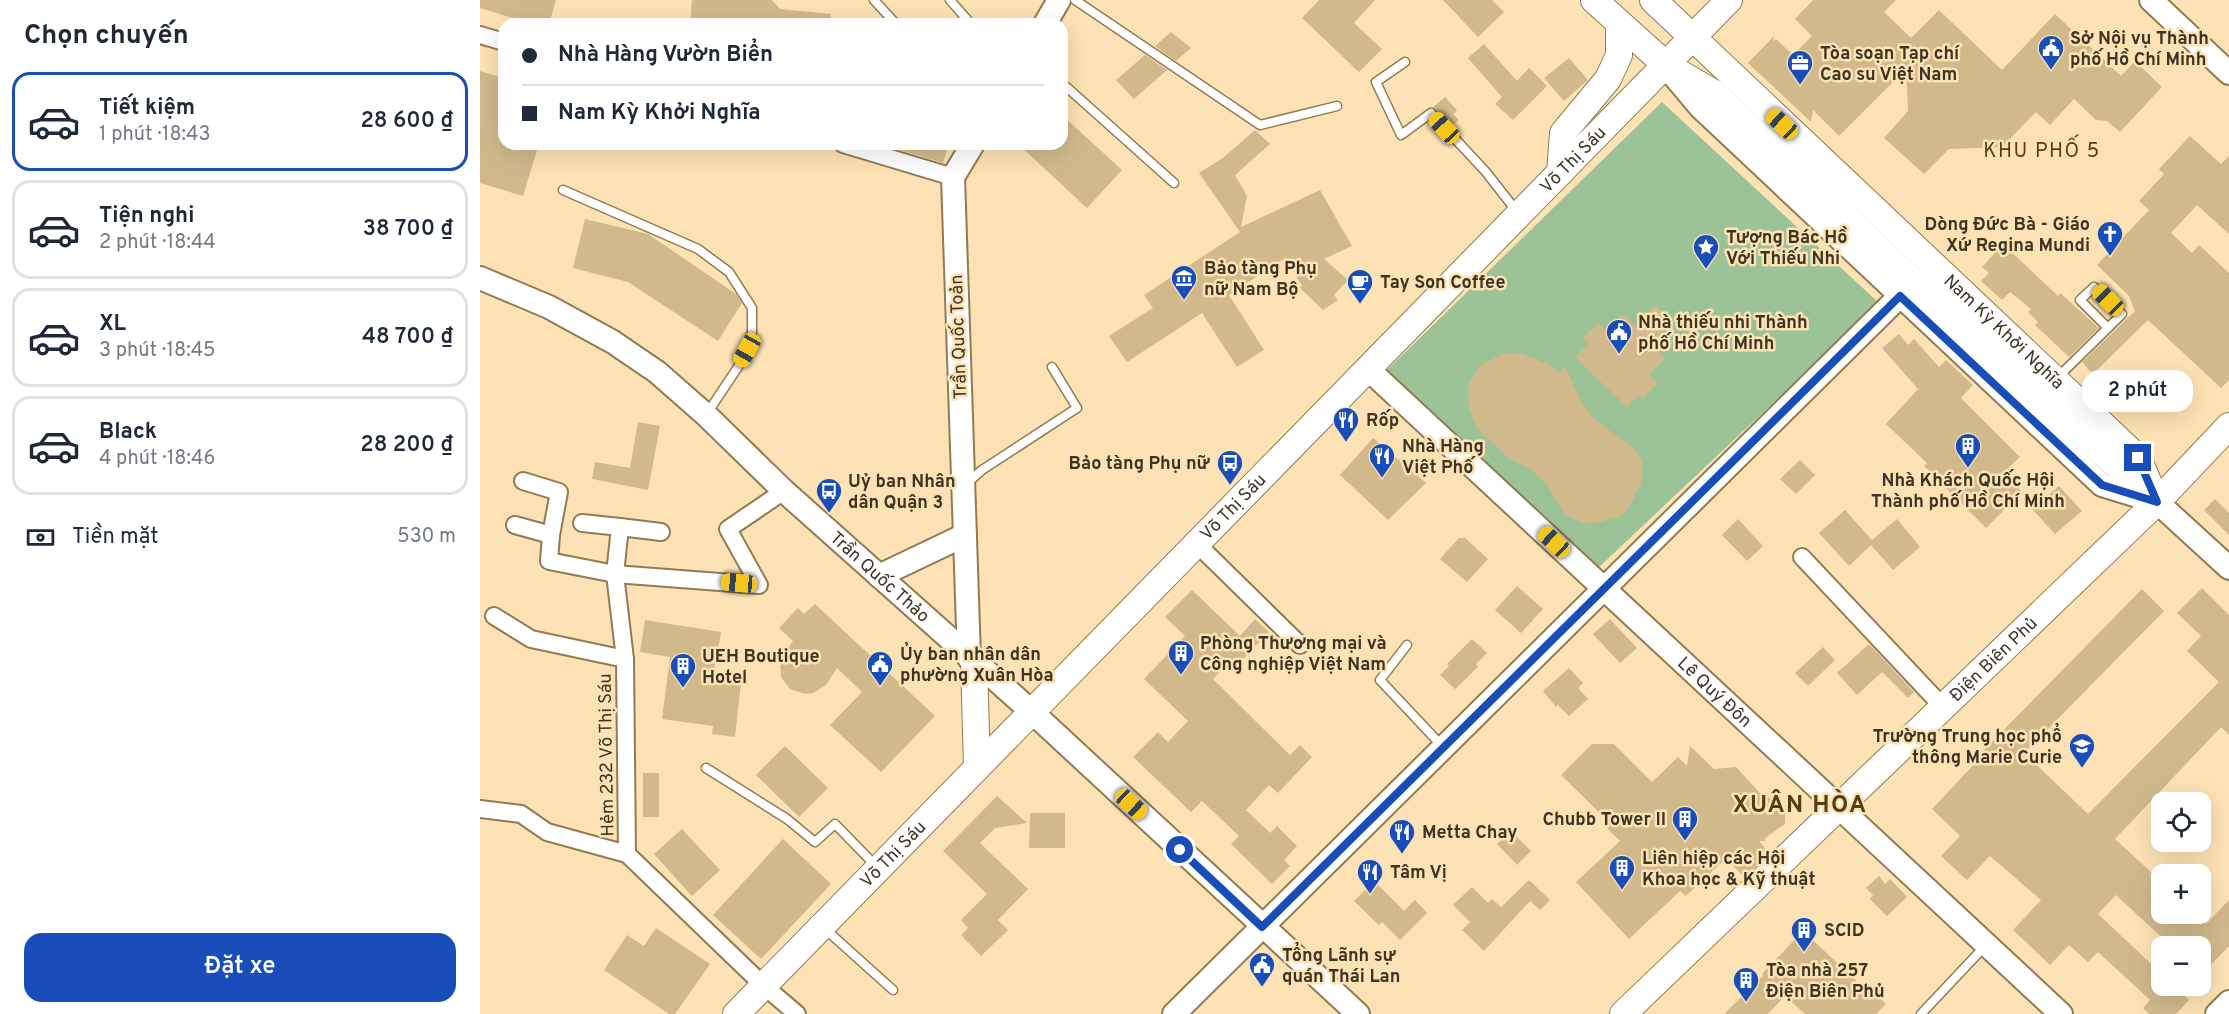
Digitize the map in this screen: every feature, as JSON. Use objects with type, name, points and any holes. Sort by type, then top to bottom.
[{"type":"main road","name":"Nam Kỳ Khởi Nghĩa","points":[[1594,0],[1666,65],[1714,93],[1907,289],[2157,502]]},
{"type":"main road","name":"Nam Kỳ Khởi Nghĩa","points":[[1653,0],[2138,458],[2157,502]]},
{"type":"main road","name":"Võ Thị Sáu","points":[[736,1014],[1729,0]]},
{"type":"main road","points":[[1560,173],[1563,133],[1608,79],[1619,55],[1619,23]]},
{"type":"main road","name":"Điện Biên Phủ","points":[[1623,1014],[2157,502],[2229,426]]},
{"type":"main road","points":[[972,660],[977,768]]},
{"type":"street","points":[[1048,18],[1059,0]]},
{"type":"street","points":[[2151,0],[2229,73]]},
{"type":"street","points":[[480,35],[498,40]]},
{"type":"street","points":[[863,150],[953,177],[969,150]]},
{"type":"street","name":"Trần Quốc Toản","points":[[953,177],[963,487],[972,660]]},
{"type":"street","name":"Trần Quốc Thảo","points":[[480,278],[549,307],[613,342],[657,372],[706,415],[784,491],[1032,712],[1358,1014]]},
{"type":"street","points":[[1174,1014],[1907,289]]},
{"type":"street","name":"Lê Quý Đôn","points":[[1368,369],[2061,1014]]},
{"type":"street","points":[[523,481],[559,492],[549,561],[615,574],[759,585],[728,529],[784,491]]},
{"type":"street","name":"Nam Kỳ Khởi Nghĩa","points":[[2157,502],[2229,568]]},
{"type":"street","points":[[582,523],[661,532]]},
{"type":"street","points":[[514,525],[551,535]]},
{"type":"street","name":"Hẻm 232 Võ Thị Sáu","points":[[620,527],[615,574],[625,659],[627,854],[764,986],[797,1014]]},
{"type":"street","points":[[879,576],[965,535]]},
{"type":"street","points":[[1197,544],[1300,645]]},
{"type":"street","points":[[1802,557],[1943,707]]},
{"type":"street","points":[[494,616],[531,639],[625,659]]},
{"type":"street","points":[[480,809],[521,814],[547,832],[627,854]]},
{"type":"street","points":[[2217,1014],[2229,1002]]},
{"type":"lane","points":[[873,0],[890,18]]},
{"type":"lane","points":[[950,0],[966,18]]},
{"type":"lane","points":[[1075,0],[1260,125],[1337,106]]},
{"type":"lane","points":[[1405,62],[1376,82],[1401,135],[1431,113],[1486,172],[1519,215]]},
{"type":"lane","points":[[1068,87],[1174,183]]},
{"type":"lane","points":[[563,190],[698,249],[729,272],[752,308],[752,332],[747,350],[706,415]]},
{"type":"lane","points":[[2055,380],[2108,328],[2122,314],[2094,286],[2080,300],[2108,328]]},
{"type":"lane","points":[[963,487],[982,470],[1077,408],[1052,367]]},
{"type":"lane","points":[[1407,645],[1380,680],[1443,748]]},
{"type":"lane","points":[[706,768],[787,819],[815,842],[835,824],[879,868]]},
{"type":"lane","points":[[822,926],[893,990]]},
{"type":"lane","points":[[1921,1014],[1986,945]]},
{"type":"green space","points":[[1662,102],[1879,303],[1596,570],[1385,372]]},
{"type":"building","points":[[480,0],[556,0],[551,18],[512,18],[480,8]]},
{"type":"building","points":[[692,0],[772,0],[780,9],[831,14],[831,18],[690,18]]},
{"type":"building","points":[[1319,0],[1375,0],[1354,23],[1382,49],[1359,72],[1302,18]]},
{"type":"building","points":[[1443,0],[1492,0],[1504,12],[1478,37]]},
{"type":"building","points":[[1813,0],[1896,0],[1884,12],[1911,38],[1939,10],[2002,70],[2055,14],[2121,76],[2135,61],[2162,87],[2120,132],[2107,121],[2096,120],[2074,99],[2050,125],[2036,112],[2002,147],[1949,149],[1924,174],[1884,138],[1908,111],[1906,69],[1839,136],[1813,110],[1811,122],[1748,63],[1774,36],[1773,42],[1776,39],[1793,55],[1812,36],[1795,19]]},
{"type":"building","points":[[1171,32],[1191,48],[1176,61],[1155,46]]},
{"type":"building","points":[[1484,44],[1517,81],[1529,68],[1547,86],[1513,120],[1495,104],[1502,97],[1468,58]]},
{"type":"building","points":[[1145,55],[1167,70],[1134,99],[1116,80]]},
{"type":"building","points":[[1569,58],[1588,80],[1564,101],[1544,78]]},
{"type":"building","points":[[480,71],[498,76],[498,150],[537,150],[523,196],[480,183]]},
{"type":"building","points":[[1445,97],[1457,110],[1453,114],[1459,120],[1452,126],[1433,107]]},
{"type":"building","points":[[1068,120],[1122,170],[1087,208],[1024,150],[1068,150]]},
{"type":"building","points":[[1255,130],[1270,144],[1235,175],[1247,196],[1241,227],[1320,190],[1352,246],[1324,259],[1348,280],[1334,295],[1338,300],[1323,310],[1300,288],[1302,286],[1285,258],[1229,295],[1264,350],[1237,367],[1202,313],[1127,362],[1109,336],[1153,308],[1144,295],[1240,232],[1199,173],[1223,158]]},
{"type":"building","points":[[2190,136],[2221,164],[2229,156],[2229,234],[2197,205],[2171,233],[2192,253],[2199,245],[2229,273],[2229,380],[2221,388],[2148,320],[2093,374],[2082,362],[2135,311],[2129,296],[2097,265],[2149,210],[2139,201],[2164,174],[2159,169]]},
{"type":"building","points":[[900,150],[947,150],[943,163]]},
{"type":"building","points":[[585,219],[648,234],[736,294],[742,303],[718,341],[628,282],[573,268]]},
{"type":"building","points":[[2003,244],[2058,296],[2060,293],[2099,328],[2069,357],[2035,325],[2038,322],[2028,312],[2031,309],[2010,292],[2002,300],[1981,281],[1989,273],[1982,267]]},
{"type":"building","name":"Nhà thiếu nhi Thành phố Hồ Chí Minh","points":[[1655,305],[1669,319],[1659,330],[1671,341],[1659,352],[1665,358],[1649,375],[1658,383],[1643,398],[1640,395],[1627,407],[1575,357],[1588,344],[1582,339],[1598,323],[1606,330],[1622,314],[1635,326]]},
{"type":"building","points":[[1899,334],[1908,345],[1914,339],[1939,367],[1946,360],[1973,385],[1961,398],[2020,457],[2004,472],[2022,492],[1986,528],[1924,466],[1927,463],[1886,424],[1918,389],[1882,348]]},
{"type":"building","points":[[1504,353],[1520,353],[1551,365],[1560,372],[1565,367],[1582,403],[1592,416],[1633,447],[1642,459],[1641,483],[1628,509],[1618,517],[1596,523],[1584,523],[1564,513],[1547,484],[1530,469],[1509,458],[1477,428],[1469,408],[1470,381],[1480,366]]},
{"type":"building","points":[[638,422],[660,426],[648,490],[592,479],[595,462],[630,468]]},
{"type":"building","name":"Nhà Hàng Việt Phố","points":[[1373,438],[1426,483],[1388,520],[1340,475]]},
{"type":"building","points":[[1800,460],[1815,475],[1796,494],[1780,479]]},
{"type":"building","points":[[2059,486],[2082,511],[2055,534],[2032,509]]},
{"type":"building","points":[[2215,499],[2229,513],[2229,535],[2204,510]]},
{"type":"building","points":[[1845,510],[1872,540],[1897,519],[1920,547],[1893,570],[1871,545],[1849,566],[1819,533]]},
{"type":"building","points":[[1738,519],[1763,546],[1747,561],[1722,535]]},
{"type":"building","points":[[1459,538],[1465,538],[1488,559],[1467,582],[1440,559]]},
{"type":"building","points":[[1517,586],[1543,609],[1521,633],[1495,610]]},
{"type":"building","points":[[2202,588],[2229,615],[2229,735],[2221,727],[2159,792],[2151,792],[2151,801],[2115,839],[2151,872],[2151,924],[2211,924],[2211,919],[2229,900],[2229,946],[2211,965],[2211,936],[2160,936],[2116,895],[2098,914],[2151,964],[2151,996],[2185,996],[2189,1000],[2176,1014],[2149,1014],[2143,1008],[2150,1000],[2098,952],[2088,962],[2069,945],[2050,965],[2013,930],[2041,900],[1990,856],[1967,880],[1941,856],[1960,836],[1932,809],[1978,760],[1976,758],[2142,589],[2164,611],[2024,753],[2088,814],[2219,682],[2187,651],[2201,636],[2177,613]]},
{"type":"building","points":[[1192,590],[1240,636],[1255,619],[1269,632],[1238,664],[1232,659],[1213,679],[1290,755],[1300,745],[1312,757],[1278,793],[1269,785],[1246,810],[1270,833],[1277,826],[1297,846],[1284,860],[1290,866],[1272,884],[1231,844],[1239,836],[1202,801],[1191,812],[1133,757],[1158,732],[1168,742],[1188,721],[1144,679],[1185,636],[1165,617]]},
{"type":"building","name":"Ủy ban nhân dân phường Xuân Hòa","points":[[815,604],[935,716],[881,772],[830,725],[862,692],[837,668],[826,685],[813,693],[805,694],[790,689],[781,677],[780,661],[793,641],[779,628],[798,608],[804,614]]},
{"type":"building","points":[[1610,619],[1637,648],[1620,663],[1593,634]]},
{"type":"building","points":[[645,620],[721,632],[713,678],[741,682],[735,737],[712,734],[713,726],[662,719],[670,657],[640,652]]},
{"type":"building","points":[[1472,639],[1487,653],[1476,664],[1478,667],[1455,689],[1440,675],[1449,666],[1447,664]]},
{"type":"building","points":[[1869,644],[1914,692],[1908,698],[1882,672],[1857,695],[1837,673]]},
{"type":"building","points":[[1823,647],[1835,660],[1808,686],[1795,673]]},
{"type":"building","points":[[1569,668],[1583,683],[1578,688],[1588,699],[1569,716],[1558,705],[1556,707],[1543,691]]},
{"type":"building","points":[[1592,744],[1614,744],[1652,782],[1678,757],[1687,766],[1690,746],[1714,769],[1736,767],[1767,801],[1767,796],[1785,811],[1785,824],[1765,838],[1765,841],[1759,841],[1765,848],[1766,857],[1744,877],[1726,858],[1686,896],[1680,891],[1629,939],[1576,882],[1620,841],[1607,828],[1611,824],[1561,775]]},
{"type":"building","points":[[785,746],[828,788],[799,817],[756,775]]},
{"type":"building","points":[[643,773],[659,773],[659,817],[643,817]]},
{"type":"building","points":[[997,796],[1027,823],[995,828],[980,843],[1028,889],[998,920],[1008,930],[981,956],[961,935],[968,928],[961,920],[987,894],[943,851]]},
{"type":"building","points":[[1030,813],[1065,813],[1065,848],[1029,848]]},
{"type":"building","points":[[682,829],[720,870],[692,896],[654,854]]},
{"type":"building","points":[[1511,831],[1531,851],[1517,865],[1497,844]]},
{"type":"building","points":[[783,839],[831,884],[761,959],[713,915]]},
{"type":"building","points":[[1879,876],[1885,884],[1890,879],[1907,897],[1887,916],[1870,899],[1873,895],[1866,888]]},
{"type":"building","points":[[1529,880],[1550,900],[1540,910],[1530,901],[1484,951],[1462,930],[1470,922],[1453,905],[1472,887],[1488,903],[1492,899],[1501,907]]},
{"type":"building","points":[[1374,881],[1404,911],[1415,900],[1427,913],[1400,940],[1382,922],[1379,925],[1354,901]]},
{"type":"building","points":[[656,928],[710,964],[675,1014],[669,1014],[604,970],[627,935],[644,946]]},
{"type":"building","name":"SCID","points":[[1803,931],[1864,988],[1867,985],[1886,1004],[1876,1014],[1805,1014],[1785,996],[1768,1014],[1724,1014],[1763,976],[1762,974]]},
{"type":"place","name":"Sở Nội vụ Thành phố Hồ Chí Minh","points":[[2051,71]]},
{"type":"place","name":"Tòa soạn Tạp chí Cao su Việt Nam","points":[[1800,86]]},
{"type":"place","name":"Dòng Đức Bà - Giáo Xứ Regina Mundi","points":[[2110,257]]},
{"type":"place","name":"Tượng Bác Hồ Với Thiếu Nhi","points":[[1706,270]]},
{"type":"place","name":"Bảo tàng Phụ nữ Nam Bộ","points":[[1184,301]]},
{"type":"place","name":"Tay Son Coffee","points":[[1360,305]]},
{"type":"place","name":"Nhà thiếu nhi Thành phố Hồ Chí Minh","points":[[1619,355]]},
{"type":"place","name":"Rốp","points":[[1346,443]]},
{"type":"place","name":"Nhà Khách Quốc Hội Thành phố Hồ Chí Minh","points":[[1968,469]]},
{"type":"place","name":"Nhà Hàng Việt Phố","points":[[1382,479]]},
{"type":"place","name":"Bảo tàng Phụ nữ","points":[[1230,486]]},
{"type":"place","name":"Uỷ ban Nhân dân Quận 3","points":[[829,514]]},
{"type":"place","name":"Phòng Thương mại và Công nghiệp Việt Nam","points":[[1181,676]]},
{"type":"place","name":"Ủy ban nhân dân phường Xuân Hòa","points":[[880,687]]},
{"type":"place","name":"UEH Boutique Hotel","points":[[683,689]]},
{"type":"place","name":"Trường Trung học phổ thông Marie Curie","points":[[2082,769]]},
{"type":"place","name":"Chubb Tower II","points":[[1685,842]]},
{"type":"place","name":"Metta Chay","points":[[1402,855]]},
{"type":"place","name":"Liên hiệp các Hội Khoa học & Kỹ thuật","points":[[1622,891]]},
{"type":"place","name":"Tâm Vị","points":[[1370,895]]},
{"type":"place","name":"SCID","points":[[1804,953]]},
{"type":"place","name":"Tổng Lãnh sự quán Thái Lan","points":[[1262,988]]},
{"type":"place","name":"Tòa nhà 257 Điện Biên Phủ","points":[[1746,1003]]},
{"type":"district","name":"KHU PHỐ 5","points":[[2042,150]]},
{"type":"district","name":"XUÂN HÒA","points":[[1800,804]]},
{"type":"route","points":[[1180,850],[1262,927],[1900,296],[2102,485],[2157,502],[2138,458]]}]
